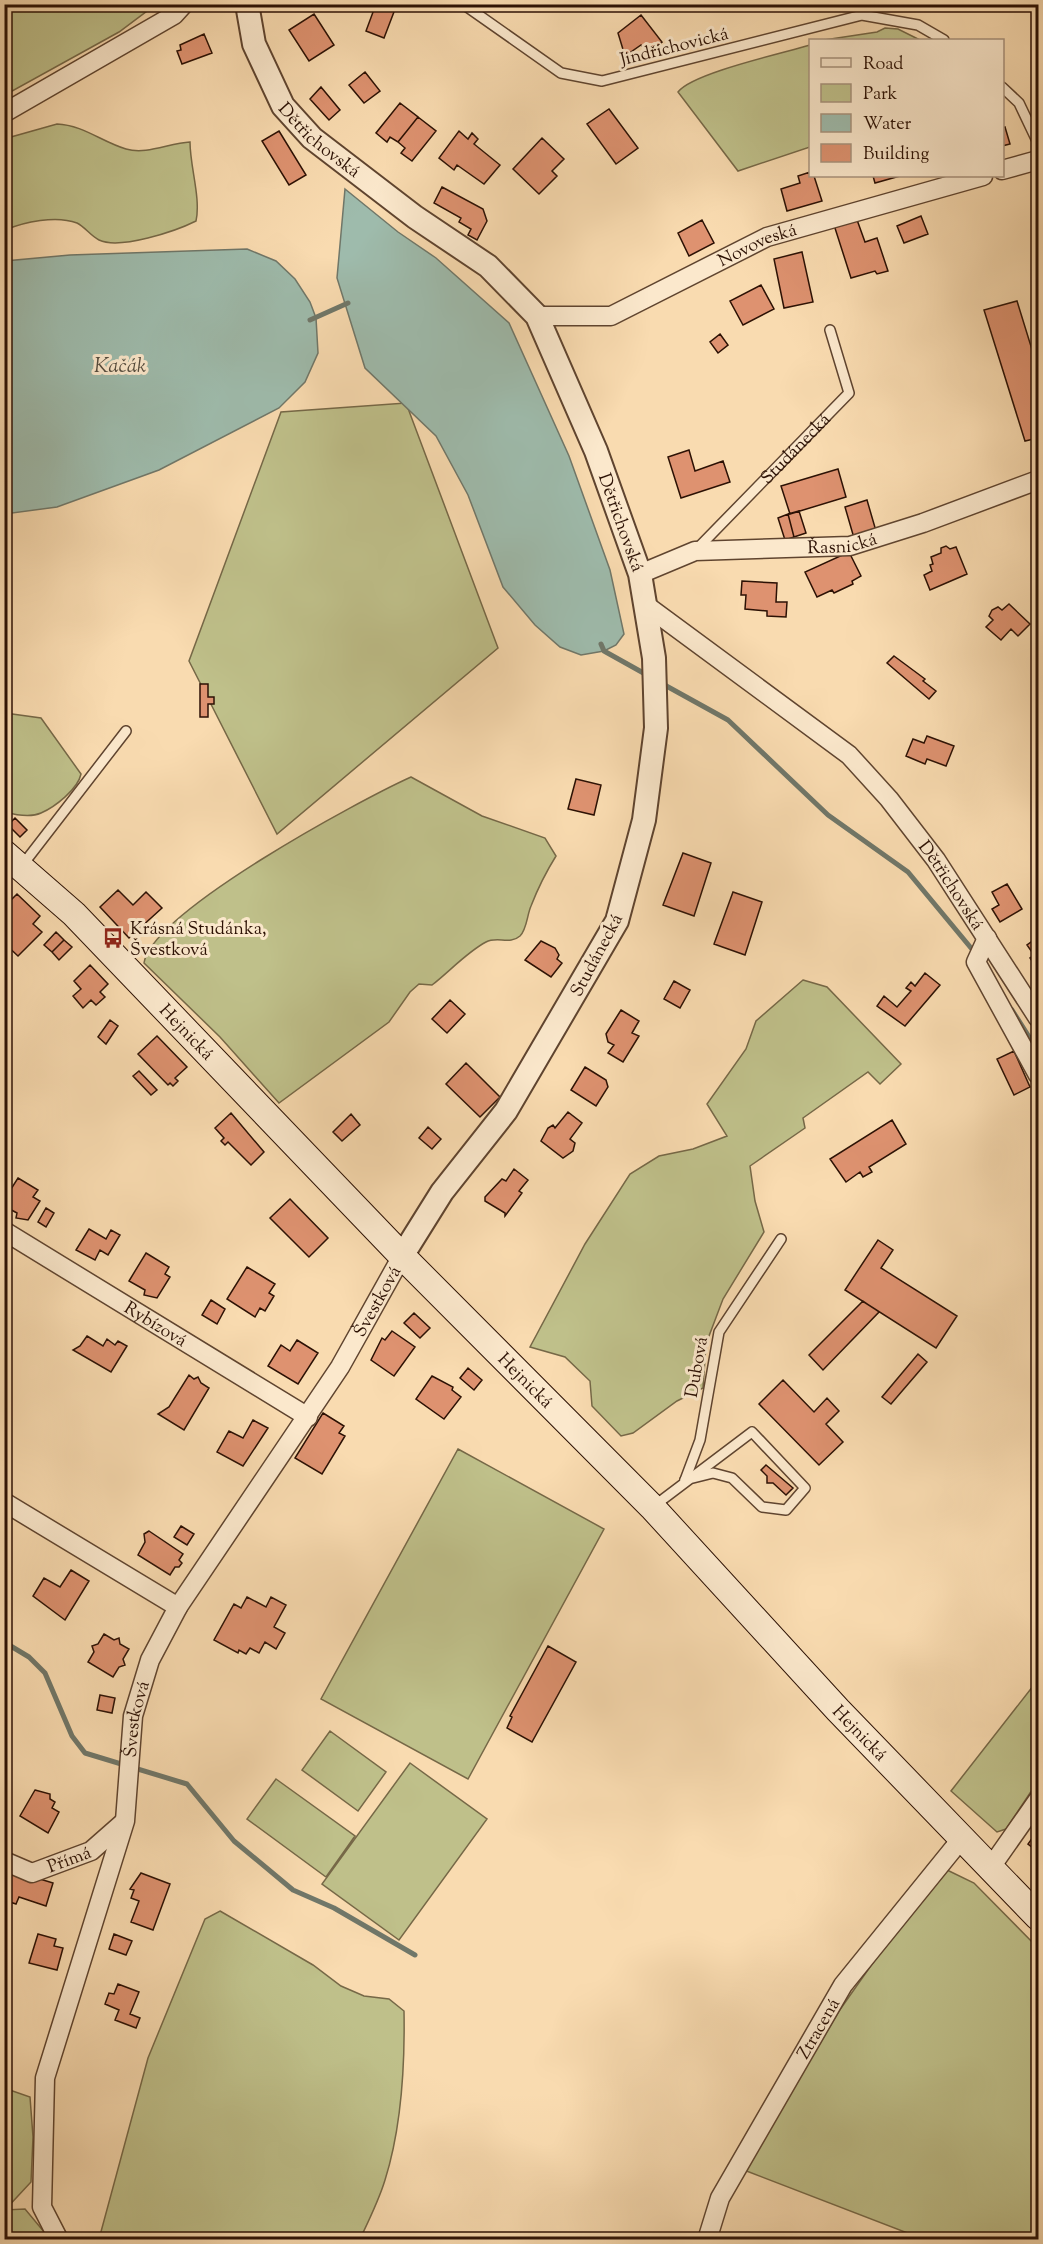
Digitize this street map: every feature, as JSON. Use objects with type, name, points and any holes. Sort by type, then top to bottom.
[{"type":"main road","name":"Hejnická","points":[[13,860],[74,914],[402,1257],[652,1507],[838,1710],[1038,1917]]},
{"type":"street","points":[[4,113],[174,15],[184,4]]},
{"type":"street","name":"Dětřichovská","points":[[247,4],[254,44],[283,106],[312,138],[415,217],[488,266],[537,316],[596,451],[640,574],[647,606],[849,755],[889,799],[936,860],[1038,1018]]},
{"type":"street","points":[[1004,169],[1038,160]]},
{"type":"street","name":"Novoveská","points":[[537,316],[611,316],[767,237],[979,177]]},
{"type":"street","name":"Řasnická","points":[[640,574],[695,551],[850,546],[923,523],[1038,480]]},
{"type":"street","name":"Studánecká","points":[[402,1257],[442,1192],[506,1111],[617,921],[644,820],[656,728],[654,658],[647,606]]},
{"type":"street","points":[[987,938],[976,962],[1038,1075]]},
{"type":"street","name":"Rybízová","points":[[4,1231],[308,1417]]},
{"type":"street","name":"Švestková","points":[[59,2240],[42,2207],[45,2078],[125,1821],[133,1716],[150,1660],[178,1607],[340,1367],[402,1257]]},
{"type":"street","points":[[4,1502],[178,1607]]},
{"type":"street","points":[[991,1868],[1038,1800]]},
{"type":"street","name":"Přímá","points":[[4,1861],[32,1873],[92,1851],[125,1821]]},
{"type":"street","name":"Ztracená","points":[[707,2240],[720,2198],[843,1985],[962,1838]]},
{"type":"lane","name":"Jindřichovická","points":[[463,4],[561,73],[602,81],[862,15],[918,25],[942,39]]},
{"type":"lane","points":[[1004,89],[1018,103],[1038,143]]},
{"type":"lane","name":"Studánecká","points":[[695,551],[849,393],[830,330]]},
{"type":"lane","points":[[13,860],[126,731]]},
{"type":"lane","name":"Dubová","points":[[685,1480],[700,1440],[719,1332],[781,1239]]},
{"type":"lane","points":[[652,1507],[685,1480],[752,1432],[805,1488],[786,1509],[762,1507],[732,1478],[712,1473],[685,1480]]},
{"type":"green space","points":[[5,4],[155,5],[119,32],[5,95]]},
{"type":"green space","points":[[885,28],[898,29],[918,39],[831,39],[877,32]]},
{"type":"green space","points":[[809,45],[809,147],[738,171],[678,92],[701,78],[760,58]]},
{"type":"green space","points":[[57,124],[75,127],[126,149],[142,151],[190,142],[197,202],[196,221],[162,234],[120,243],[99,240],[77,223],[69,221],[31,222],[5,230],[5,142],[11,137]]},
{"type":"green space","points":[[406,403],[498,648],[277,834],[189,661],[281,412]]},
{"type":"green space","points":[[5,713],[41,718],[81,774],[75,786],[65,797],[37,815],[23,816],[5,812]]},
{"type":"green space","points":[[411,777],[482,816],[545,838],[556,856],[536,893],[520,936],[512,940],[490,940],[479,946],[432,985],[419,984],[410,992],[389,1022],[279,1103],[220,1037],[144,963],[156,941],[182,916],[219,888],[306,833]]},
{"type":"green space","points":[[803,980],[827,987],[901,1064],[880,1084],[868,1072],[803,1118],[805,1128],[750,1166],[755,1201],[764,1232],[723,1299],[706,1344],[703,1388],[677,1401],[633,1433],[621,1436],[592,1406],[590,1381],[565,1357],[530,1347],[585,1244],[630,1174],[659,1156],[693,1149],[727,1136],[707,1104],[746,1049],[756,1021]]},
{"type":"green space","points":[[458,1449],[604,1529],[468,1779],[321,1699]]},
{"type":"green space","points":[[1037,1681],[1038,1781],[1006,1829],[997,1832],[951,1791]]},
{"type":"green space","points":[[330,1731],[386,1772],[358,1811],[302,1770]]},
{"type":"green space","points":[[410,1763],[487,1819],[399,1940],[322,1884]]},
{"type":"green space","points":[[276,1779],[355,1836],[326,1877],[247,1819]]},
{"type":"green space","points":[[945,1869],[974,1883],[1038,1948],[1038,2239],[923,2239],[744,2170],[839,2011],[896,1930]]},
{"type":"green space","points":[[220,1911],[313,1965],[341,1986],[364,1996],[389,1999],[404,2011],[403,2075],[399,2118],[391,2160],[374,2210],[360,2239],[99,2239],[148,2058],[205,1919]]},
{"type":"green space","points":[[4,2088],[30,2097],[33,2137],[31,2182],[5,2210],[25,2209],[50,2239],[5,2239]]},
{"type":"water","points":[[345,189],[398,232],[436,258],[509,323],[569,456],[610,570],[624,634],[616,645],[604,651],[581,655],[560,647],[535,625],[503,587],[468,495],[436,436],[365,368],[337,278]]},
{"type":"water","name":"Kačák","points":[[247,249],[276,261],[295,279],[310,302],[316,318],[318,353],[305,382],[279,408],[159,470],[57,507],[5,514],[5,261],[70,255]]},
{"type":"building","points":[[376,4],[397,4],[384,38],[366,31]]},
{"type":"building","points":[[314,14],[334,45],[309,61],[289,30]]},
{"type":"building","points":[[641,15],[662,42],[648,53],[641,45],[625,56],[618,33]]},
{"type":"building","points":[[204,34],[212,53],[182,64],[177,51],[181,50],[180,45]]},
{"type":"building","points":[[365,72],[380,91],[364,103],[349,85]]},
{"type":"building","points":[[321,87],[340,110],[329,120],[310,99]]},
{"type":"building","points":[[400,103],[418,117],[398,142],[390,137],[387,142],[376,133]]},
{"type":"building","points":[[609,109],[638,148],[616,164],[587,124]]},
{"type":"building","points":[[418,117],[436,131],[412,161],[401,153],[405,148],[398,142]]},
{"type":"building","points":[[1004,127],[1010,144],[1004,146]]},
{"type":"building","points":[[279,131],[306,175],[289,185],[262,141]]},
{"type":"building","points":[[459,131],[468,139],[472,133],[478,139],[474,144],[500,165],[484,184],[457,165],[454,170],[439,158]]},
{"type":"building","points":[[542,138],[564,159],[552,171],[557,176],[539,194],[513,169]]},
{"type":"building","points":[[809,172],[809,177],[814,177],[822,201],[787,211],[781,189],[800,183],[798,176]]},
{"type":"building","points":[[873,177],[896,177],[875,183]]},
{"type":"building","points":[[442,187],[483,209],[487,221],[477,240],[468,235],[471,229],[459,222],[461,218],[434,203]]},
{"type":"building","points":[[921,216],[928,234],[904,243],[897,226]]},
{"type":"building","points":[[856,217],[865,242],[877,238],[888,271],[877,274],[875,271],[851,278],[834,225]]},
{"type":"building","points":[[702,220],[714,243],[689,256],[678,233]]},
{"type":"building","points":[[802,252],[813,302],[784,308],[774,259]]},
{"type":"building","points":[[761,285],[774,309],[743,325],[730,301]]},
{"type":"building","points":[[1017,301],[1038,369],[1038,438],[1025,441],[984,310]]},
{"type":"building","points":[[720,334],[728,345],[718,353],[710,342]]},
{"type":"building","points":[[689,450],[695,471],[723,461],[730,482],[681,498],[668,457]]},
{"type":"building","points":[[838,469],[846,497],[790,514],[781,486]]},
{"type":"building","points":[[867,500],[876,531],[854,538],[845,507]]},
{"type":"building","points":[[799,511],[806,533],[794,537],[788,514]]},
{"type":"building","points":[[788,514],[794,537],[785,540],[778,518]]},
{"type":"building","points":[[946,546],[950,549],[956,547],[967,574],[930,590],[924,575],[932,571],[931,557],[941,553],[941,548]]},
{"type":"building","points":[[849,552],[861,576],[852,581],[853,584],[834,593],[832,590],[817,597],[805,572]]},
{"type":"building","points":[[742,581],[777,583],[776,602],[787,602],[786,617],[767,616],[767,611],[745,609],[746,595],[741,595]]},
{"type":"building","points":[[1009,604],[1030,624],[1018,636],[1011,629],[1001,640],[986,627],[993,620],[989,616],[992,610],[998,607],[1002,610]]},
{"type":"building","points":[[894,656],[925,679],[923,681],[936,691],[929,699],[887,663]]},
{"type":"building","points":[[200,684],[208,684],[208,697],[214,697],[214,704],[208,704],[208,717],[200,717]]},
{"type":"building","points":[[927,736],[954,746],[946,766],[927,759],[925,764],[906,756],[913,739],[924,743]]},
{"type":"building","points":[[576,779],[601,785],[594,815],[568,809]]},
{"type":"building","points":[[15,818],[27,830],[20,837],[8,825]]},
{"type":"building","points":[[683,853],[711,863],[694,916],[663,905]]},
{"type":"building","points":[[1007,884],[1022,909],[1000,922],[992,909],[999,905],[992,892]]},
{"type":"building","points":[[118,890],[133,905],[146,892],[162,908],[129,938],[100,907]]},
{"type":"building","points":[[733,892],[762,902],[745,955],[714,944]]},
{"type":"building","points":[[17,894],[40,916],[33,924],[42,932],[18,956],[4,943],[4,907]]},
{"type":"building","points":[[56,932],[64,940],[52,952],[44,945]]},
{"type":"building","points":[[1038,937],[1038,970],[1030,958],[1034,955],[1027,945]]},
{"type":"building","points":[[64,940],[72,947],[59,960],[52,952]]},
{"type":"building","points":[[541,941],[555,948],[559,955],[557,959],[562,963],[551,977],[525,960]]},
{"type":"building","points":[[90,965],[108,984],[100,992],[105,997],[96,1005],[91,1000],[83,1008],[73,996],[81,989],[74,981]]},
{"type":"building","points":[[925,973],[940,985],[905,1026],[877,1006],[884,996],[897,1007],[911,991],[906,988],[911,982],[915,986]]},
{"type":"building","points":[[674,981],[690,990],[680,1008],[664,999]]},
{"type":"building","points":[[450,1000],[465,1014],[447,1033],[432,1019]]},
{"type":"building","points":[[621,1010],[639,1021],[632,1033],[639,1036],[623,1062],[608,1053],[614,1045],[608,1042],[606,1034]]},
{"type":"building","points":[[110,1020],[118,1026],[106,1044],[98,1037]]},
{"type":"building","points":[[157,1036],[187,1067],[175,1078],[178,1081],[173,1086],[170,1083],[168,1085],[138,1054]]},
{"type":"building","points":[[1014,1051],[1030,1087],[1014,1095],[997,1059]]},
{"type":"building","points":[[466,1063],[500,1097],[480,1117],[446,1084]]},
{"type":"building","points":[[585,1067],[606,1080],[608,1087],[596,1106],[571,1090]]},
{"type":"building","points":[[139,1071],[157,1090],[151,1095],[133,1076]]},
{"type":"building","points":[[568,1112],[582,1123],[570,1139],[575,1143],[573,1151],[563,1158],[541,1141],[548,1128],[553,1125],[555,1128]]},
{"type":"building","points":[[231,1113],[264,1152],[251,1165],[228,1142],[225,1145],[221,1141],[224,1138],[215,1128]]},
{"type":"building","points":[[351,1114],[360,1125],[342,1141],[333,1132]]},
{"type":"building","points":[[892,1120],[906,1144],[869,1167],[872,1172],[863,1177],[860,1172],[846,1182],[830,1159]]},
{"type":"building","points":[[428,1127],[441,1139],[432,1149],[419,1138]]},
{"type":"building","points":[[514,1169],[528,1180],[519,1191],[522,1193],[505,1216],[505,1213],[485,1201],[485,1197],[502,1179],[506,1181]]},
{"type":"building","points":[[18,1178],[38,1190],[33,1197],[40,1201],[28,1220],[16,1218],[17,1213],[4,1206],[4,1200]]},
{"type":"building","points":[[290,1199],[328,1238],[309,1257],[270,1218]]},
{"type":"building","points":[[46,1208],[54,1213],[46,1227],[38,1222]]},
{"type":"building","points":[[89,1229],[106,1239],[111,1230],[120,1235],[108,1255],[100,1250],[95,1260],[76,1250]]},
{"type":"building","points":[[878,1240],[893,1250],[881,1268],[957,1316],[936,1348],[845,1290]]},
{"type":"building","points":[[146,1253],[169,1267],[165,1274],[170,1277],[157,1298],[144,1295],[145,1290],[129,1281]]},
{"type":"building","points":[[247,1267],[275,1284],[269,1293],[274,1296],[265,1311],[260,1308],[255,1317],[227,1299]]},
{"type":"building","points":[[4,1290],[9,1293],[4,1307]]},
{"type":"building","points":[[211,1300],[225,1309],[217,1324],[202,1315]]},
{"type":"building","points":[[863,1301],[879,1312],[823,1370],[809,1355]]},
{"type":"building","points":[[414,1313],[430,1328],[420,1338],[404,1323]]},
{"type":"building","points":[[392,1331],[415,1347],[394,1376],[371,1360],[382,1338],[385,1340]]},
{"type":"building","points":[[87,1336],[103,1346],[107,1339],[115,1345],[118,1341],[127,1346],[111,1372],[73,1350],[80,1346]]},
{"type":"building","points":[[297,1340],[318,1353],[298,1384],[268,1366],[281,1345],[290,1351]]},
{"type":"building","points":[[918,1354],[927,1362],[891,1404],[882,1397]]},
{"type":"building","points":[[468,1368],[482,1380],[474,1390],[460,1378]]},
{"type":"building","points":[[189,1375],[194,1379],[198,1377],[201,1383],[209,1388],[184,1430],[158,1414],[169,1407]]},
{"type":"building","points":[[432,1376],[453,1387],[452,1390],[461,1397],[444,1419],[416,1399]]},
{"type":"building","points":[[783,1380],[814,1412],[827,1398],[839,1411],[826,1424],[843,1442],[819,1465],[759,1404]]},
{"type":"building","points":[[323,1413],[344,1426],[339,1433],[345,1436],[322,1474],[295,1458]]},
{"type":"building","points":[[253,1420],[268,1428],[243,1466],[217,1452],[229,1431],[243,1438]]},
{"type":"building","points":[[766,1465],[793,1488],[786,1495],[773,1483],[767,1483],[767,1476],[761,1470]]},
{"type":"building","points":[[181,1526],[194,1534],[187,1545],[174,1537]]},
{"type":"building","points":[[149,1531],[183,1554],[179,1560],[182,1563],[179,1567],[175,1567],[170,1575],[138,1555],[145,1542],[144,1534]]},
{"type":"building","points":[[71,1570],[89,1581],[65,1620],[33,1596],[44,1578],[60,1587]]},
{"type":"building","points":[[247,1597],[266,1607],[271,1597],[286,1605],[274,1627],[285,1633],[276,1649],[265,1642],[259,1653],[250,1648],[246,1654],[239,1650],[238,1653],[214,1640],[234,1604],[241,1608]]},
{"type":"building","points":[[104,1634],[114,1640],[119,1638],[120,1644],[129,1649],[123,1659],[125,1665],[119,1667],[113,1677],[88,1662],[94,1652],[92,1646],[98,1644]]},
{"type":"building","points":[[548,1646],[576,1662],[532,1742],[507,1728],[512,1717],[510,1716]]},
{"type":"building","points":[[100,1695],[115,1698],[112,1713],[97,1710]]},
{"type":"building","points":[[35,1790],[50,1794],[50,1799],[55,1802],[52,1808],[59,1812],[48,1833],[20,1816]]},
{"type":"building","points":[[1038,1830],[1038,1852],[1028,1844]]},
{"type":"building","points":[[4,1868],[53,1883],[46,1906],[19,1897],[16,1904],[4,1900]]},
{"type":"building","points":[[141,1873],[170,1884],[153,1930],[131,1922],[139,1901],[131,1898],[134,1890],[130,1889]]},
{"type":"building","points":[[38,1934],[56,1939],[54,1946],[63,1948],[57,1970],[29,1963]]},
{"type":"building","points":[[114,1934],[132,1941],[126,1955],[109,1949]]},
{"type":"building","points":[[118,1984],[139,1992],[130,2014],[140,2018],[136,2028],[115,2020],[119,2010],[105,2004],[109,1993],[114,1994]]},
{"type":"waterway","points":[[310,320],[348,303]]},
{"type":"waterway","points":[[601,644],[604,651],[647,675]]},
{"type":"waterway","points":[[661,683],[728,720],[828,815],[908,872],[976,954]]},
{"type":"waterway","points":[[1012,1010],[1038,1051]]},
{"type":"waterway","points":[[4,1642],[29,1657],[45,1673],[72,1736],[85,1753],[187,1784],[234,1841],[293,1890],[334,1908],[415,1955]]},
{"type":"place","name":"Krásná Studánka, Švestková","points":[[113,938]]}]
